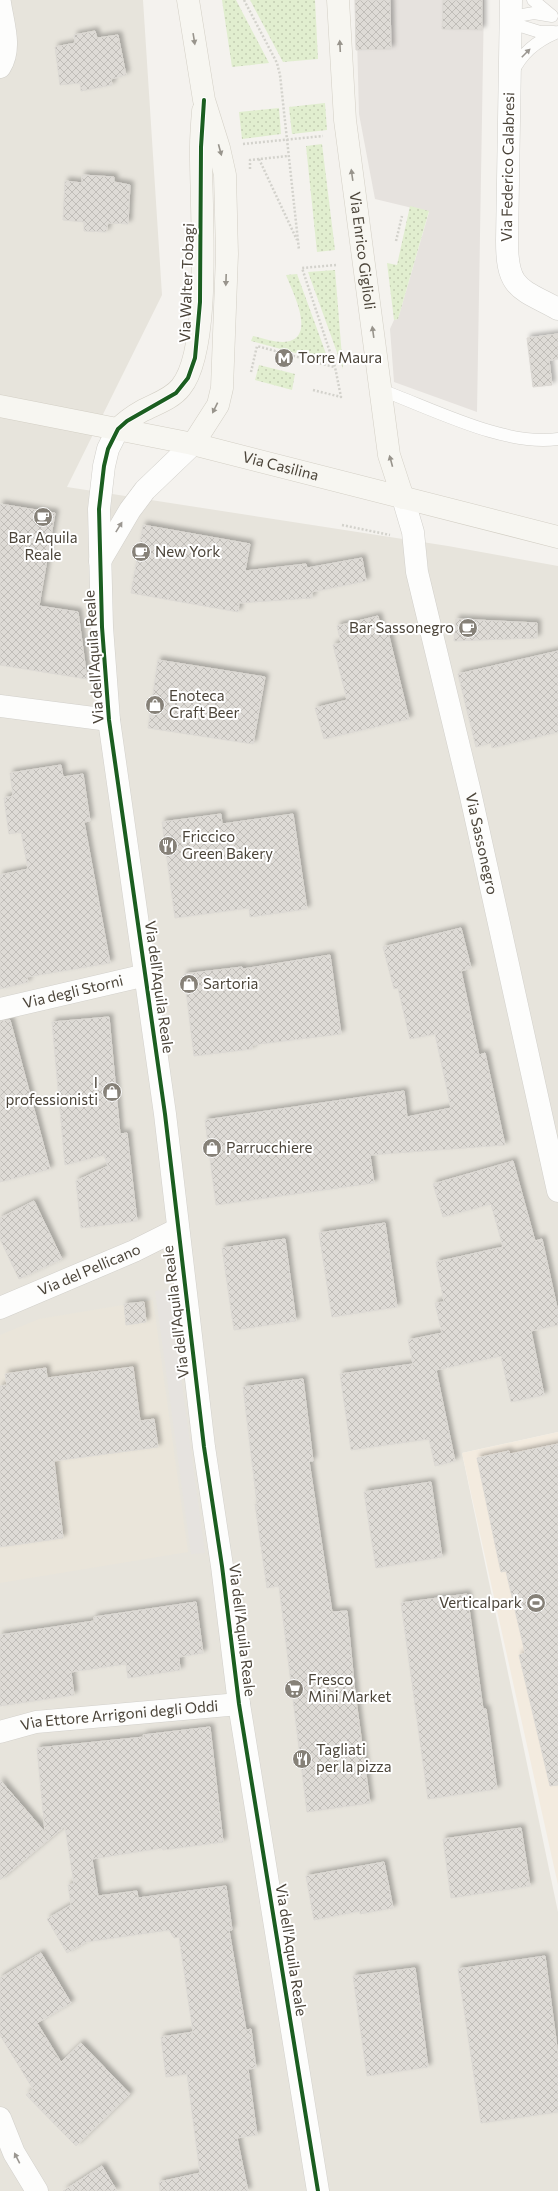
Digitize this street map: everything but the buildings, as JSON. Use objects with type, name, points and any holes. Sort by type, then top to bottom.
[{"type":"street","name":"Via Walter Tobagi","points":[[188,0],[204,100],[220,148],[225,175],[227,254],[222,388],[218,405],[193,444]]},
{"type":"street","name":"Via Enrico Giglioli","points":[[338,0],[345,120],[389,455],[403,498]]},
{"type":"street","points":[[0,3],[6,45],[5,54],[0,67]]},
{"type":"street","name":"Via Federico Calabresi","points":[[511,13],[507,241],[508,269],[513,280],[521,288],[558,309]]},
{"type":"street","name":"Via Walter Tobagi","points":[[118,429],[141,411],[176,393],[188,378],[195,358],[199,333],[201,289],[201,147],[204,100]]},
{"type":"street","name":"Via Casilina","points":[[0,406],[193,444],[558,537]]},
{"type":"street","name":"Via dell'Aquila Reale","points":[[118,429],[108,449],[101,489],[98,531],[102,627],[110,720],[146,974],[204,1447],[222,1566],[239,1704],[318,2191]]},
{"type":"street","points":[[100,561],[130,510],[145,490],[193,444]]},
{"type":"street","name":"Via Sassonegro","points":[[403,498],[413,532],[417,572],[470,792],[558,1191]]},
{"type":"street","points":[[0,706],[110,720]]},
{"type":"street","name":"Via degli Storni","points":[[0,1009],[146,974]]},
{"type":"street","name":"Via del Pellicano","points":[[0,1308],[134,1251],[178,1229]]},
{"type":"street","name":"Via Ettore Arrigoni degli Oddi","points":[[0,1732],[36,1722],[239,1704]]},
{"type":"street","points":[[0,2118],[14,2153],[37,2191]]},
{"type":"lane","points":[[533,0],[555,17]]},
{"type":"lane","points":[[511,13],[534,13],[555,17]]},
{"type":"lane","points":[[511,13],[540,32],[558,32]]},
{"type":"lane","points":[[510,87],[516,66],[524,53],[542,40],[558,32]]},
{"type":"lane","points":[[381,390],[497,433],[530,439],[558,439]]},
{"type":"path","points":[[244,0],[277,63],[280,75],[299,250]]},
{"type":"path","points":[[242,144],[328,136]]},
{"type":"path","points":[[250,160],[288,156]]},
{"type":"path","points":[[259,159],[298,243]]},
{"type":"path","points":[[396,241],[402,216]]},
{"type":"path","points":[[313,390],[341,397],[335,368],[302,268],[336,265]]},
{"type":"path","points":[[251,372],[257,346],[335,368]]},
{"type":"path","points":[[342,525],[390,535]]},
{"type":"shaded area","points":[[0,0],[143,0],[162,295],[67,487],[448,546],[558,566],[558,1432],[462,1453],[558,1912],[558,2191],[0,2191]]},
{"type":"shaded area","points":[[356,0],[484,0],[477,412],[394,382],[390,329],[394,320],[398,319],[429,212],[375,199],[359,114]]},
{"type":"shaded area","points":[[169,1289],[205,1553],[191,1554],[155,1291]]},
{"type":"shaded area","points":[[153,1300],[188,1552],[0,1583],[0,1335],[39,1319]]},
{"type":"shaded area","points":[[558,1432],[558,1885],[462,1453]]},
{"type":"green space","points":[[222,0],[236,0],[269,63],[232,67]]},
{"type":"green space","points":[[250,0],[315,0],[318,59],[283,62]]},
{"type":"green space","points":[[325,103],[327,130],[292,134],[289,107]]},
{"type":"green space","points":[[279,108],[281,134],[242,139],[239,112]]},
{"type":"green space","points":[[322,144],[335,250],[317,252],[306,146]]},
{"type":"green space","points":[[410,206],[429,211],[398,319],[394,320],[387,263],[397,265]]},
{"type":"green space","points":[[335,270],[343,369],[308,272]]},
{"type":"green space","points":[[297,274],[329,362],[251,341],[253,336],[283,342],[294,339],[300,333],[300,314],[286,275]]},
{"type":"green space","points":[[259,365],[295,374],[292,390],[255,380]]},
{"type":"cycle path","points":[[204,100],[201,147],[200,302],[195,358],[188,378],[176,393],[127,421],[118,429],[108,449],[104,466],[99,509],[102,627],[109,720],[165,1114],[204,1447],[222,1566],[239,1704],[318,2191]]},
{"type":"place","name":"Torre Maura","points":[[284,358]]},
{"type":"place","name":"Bar Aquila Reale","points":[[43,517]]},
{"type":"place","name":"New York","points":[[141,552]]},
{"type":"place","name":"Bar Sassonegro","points":[[468,628]]},
{"type":"place","name":"Enoteca Craft Beer","points":[[155,705]]},
{"type":"place","name":"Friccico Green Bakery","points":[[168,846]]},
{"type":"place","name":"Sartoria","points":[[189,984]]},
{"type":"place","name":"I professionisti","points":[[112,1092]]},
{"type":"place","name":"Parrucchiere","points":[[212,1148]]},
{"type":"place","name":"Verticalpark","points":[[536,1603]]},
{"type":"place","name":"Fresco Mini Market","points":[[294,1689]]},
{"type":"place","name":"Tagliati per la pizza","points":[[302,1759]]}]
